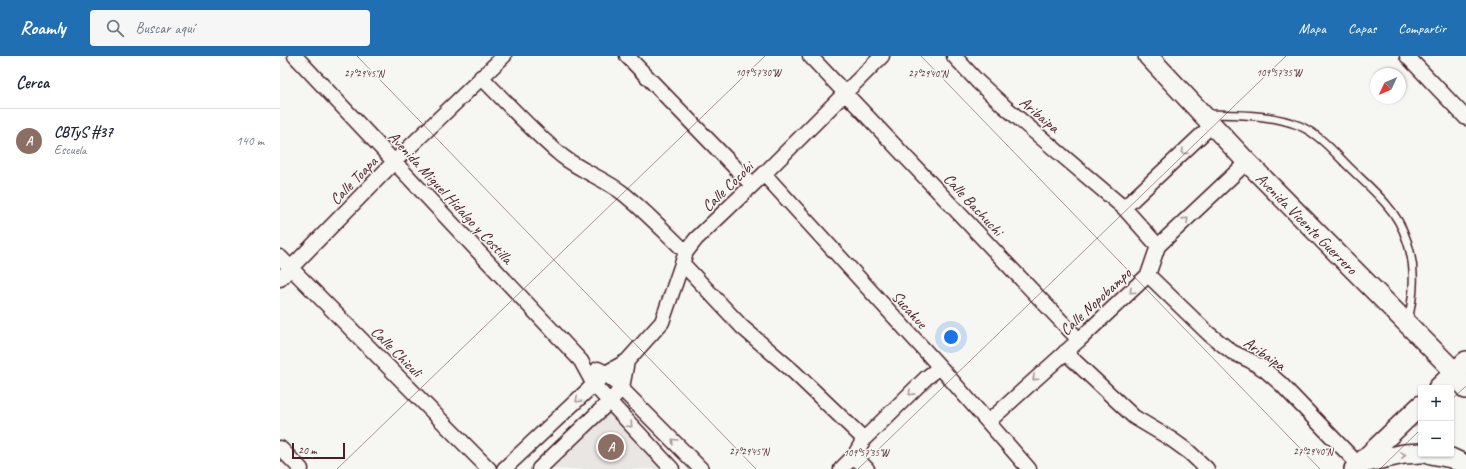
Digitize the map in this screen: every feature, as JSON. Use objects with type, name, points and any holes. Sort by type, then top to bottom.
[{"type":"main road","name":"Avenida Vicente Guerrero","points":[[1148,56],[1247,162],[1407,324],[1461,367],[1466,389]]},
{"type":"main road","points":[[1441,385],[1461,367]]},
{"type":"main road","points":[[1356,467],[1418,408]]},
{"type":"main road","points":[[1356,467],[1404,454],[1418,453]]},
{"type":"main road","points":[[1446,457],[1466,465]]},
{"type":"street","name":"Avenida Miguel Hidalgo y Costilla","points":[[295,56],[581,361],[594,385],[672,469]]},
{"type":"street","points":[[627,56],[752,185]]},
{"type":"street","name":"Calle Bachuchi","points":[[810,56],[1079,340]]},
{"type":"street","name":"Calle Cocobi","points":[[504,469],[606,373],[627,361],[662,322],[684,258],[696,239],[764,174],[882,56]]},
{"type":"street","name":"Aribaipa","points":[[954,56],[978,82],[1004,106],[1124,208],[1158,246]]},
{"type":"street","points":[[1407,56],[1466,118]]},
{"type":"street","name":"Calle Toapa","points":[[280,279],[394,162],[500,57]]},
{"type":"street","points":[[481,77],[562,156],[575,165],[606,181],[624,194],[684,258],[742,327],[794,372],[864,439]]},
{"type":"street","points":[[1124,208],[1207,120]]},
{"type":"street","name":"Calle Nopobampo","points":[[988,422],[1148,275],[1158,246],[1247,162]]},
{"type":"street","name":"Sucahue","points":[[764,174],[940,367],[1029,469]]},
{"type":"street","name":"Calle Chiculi","points":[[280,257],[489,469]]},
{"type":"street","name":"Aribaipa","points":[[1148,275],[1210,334],[1232,352],[1251,360],[1281,384],[1356,467]]},
{"type":"street","points":[[1065,352],[1134,417],[1171,439],[1189,452],[1207,469]]},
{"type":"street","name":"Avenida Miguel Hidalgo y Costilla","points":[[581,361],[606,373],[701,469]]},
{"type":"street","points":[[539,469],[622,388],[627,361]]},
{"type":"street","points":[[841,469],[854,456],[864,439],[926,378],[940,367]]},
{"type":"street","points":[[280,448],[301,469]]},
{"type":"street","points":[[854,456],[867,469]]},
{"type":"lane","points":[[1207,120],[1247,115],[1283,121],[1300,126],[1319,136],[1386,204],[1397,220],[1406,239],[1413,263],[1414,286],[1407,324]]},
{"type":"shaded area","points":[[601,386],[669,469],[551,469],[596,426]]},
{"type":"place","name":"CBTyS #37","points":[[611,447]]}]
